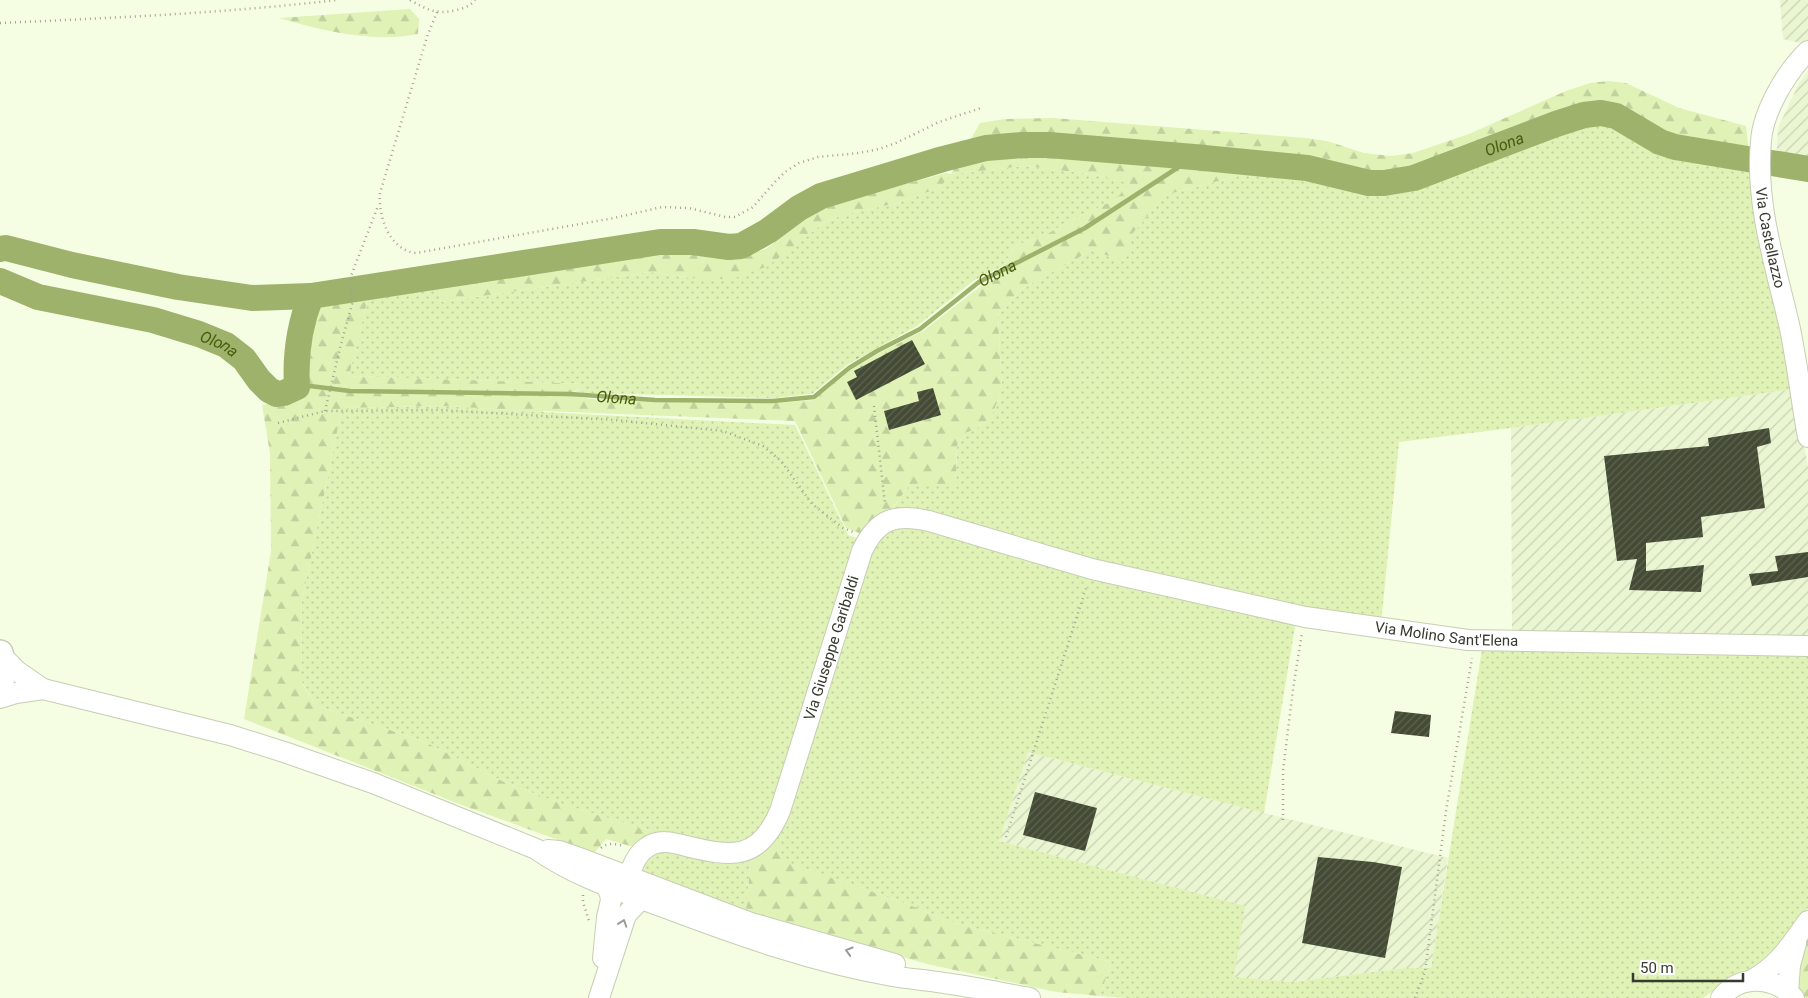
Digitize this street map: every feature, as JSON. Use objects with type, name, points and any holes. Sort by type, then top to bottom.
[{"type":"main road","points":[[0,654],[4,667],[0,687]]},
{"type":"street","name":"Via Castellazzo","points":[[1808,51],[1791,71],[1773,102],[1761,139],[1761,192],[1767,230],[1804,389],[1808,437]]},
{"type":"street","points":[[887,521],[907,517],[922,519],[1092,570]]},
{"type":"street","name":"Via Giuseppe Garibaldi","points":[[631,870],[641,852],[654,844],[670,842],[710,852],[737,853],[757,844],[773,828],[862,551],[874,530],[887,521]]},
{"type":"street","name":"Via Molino Sant'Elena","points":[[1092,570],[1305,617],[1474,641],[1808,646]]},
{"type":"street","points":[[0,654],[17,671],[43,689],[230,735],[374,783],[536,849],[556,863],[611,892],[641,899],[769,944],[835,964],[892,976],[943,982],[1030,998]]},
{"type":"street","points":[[0,698],[43,689]]},
{"type":"street","points":[[536,849],[559,851],[742,920],[896,964],[943,982]]},
{"type":"street","points":[[611,892],[625,885],[756,933],[827,945]]},
{"type":"street","points":[[601,991],[611,892]]},
{"type":"street","points":[[601,991],[626,915],[641,899]]},
{"type":"street","points":[[1720,998],[1732,987],[1752,980],[1772,968],[1805,925]]},
{"type":"street","points":[[1791,995],[1790,965],[1794,949],[1805,925]]},
{"type":"street","points":[[1752,980],[1771,982],[1791,995]]},
{"type":"path","points":[[0,23],[182,14],[337,0]]},
{"type":"path","points":[[410,0],[437,12],[445,13],[461,9],[472,4],[475,0]]},
{"type":"path","points":[[325,411],[352,304],[351,276],[379,205],[385,173],[427,37],[437,12]]},
{"type":"path","points":[[379,205],[384,222],[396,243],[400,248],[416,253],[614,218],[662,207],[689,208],[725,217],[736,217],[753,208],[785,172],[799,163],[818,157],[879,149],[896,143],[939,122],[980,108]]},
{"type":"path","points":[[856,357],[862,367]]},
{"type":"path","points":[[874,406],[887,521]]},
{"type":"path","points":[[278,422],[325,411],[440,410],[614,420],[723,431],[763,446],[781,461],[812,504],[843,528],[868,539]]},
{"type":"path","points":[[1006,837],[1092,570]]},
{"type":"path","points":[[1283,820],[1283,771],[1293,689],[1305,617]]},
{"type":"path","points":[[1414,998],[1425,972],[1446,812],[1474,641]]},
{"type":"shaded area","points":[[1780,0],[1808,0],[1808,42],[1805,44],[1783,39]]},
{"type":"shaded area","points":[[1808,71],[1808,167],[1776,161],[1778,128],[1798,85]]},
{"type":"shaded area","points":[[1794,389],[1808,467],[1808,636],[1512,636],[1511,428]]},
{"type":"shaded area","points":[[1028,752],[1448,858],[1431,968],[1406,968],[1292,982],[1233,977],[1244,906],[999,841]]},
{"type":"green space","points":[[410,9],[419,19],[418,34],[400,36],[383,37],[348,34],[279,18]]},
{"type":"green space","points":[[1608,81],[1626,83],[1679,108],[1746,126],[1749,155],[1676,141],[1665,137],[1620,110],[1603,104],[1590,104],[1532,125],[1416,172],[1391,176],[1371,176],[1312,162],[1281,160],[1249,173],[1165,195],[1132,234],[1128,254],[1117,259],[1092,250],[1020,290],[998,316],[1002,390],[991,417],[976,429],[965,433],[957,445],[956,482],[959,487],[910,484],[889,513],[864,535],[846,528],[795,421],[542,412],[445,406],[342,408],[302,601],[301,682],[317,706],[423,741],[504,782],[562,804],[657,833],[637,848],[606,839],[594,853],[467,807],[244,719],[271,551],[270,453],[262,405],[298,398],[304,380],[304,345],[315,300],[368,298],[349,376],[586,384],[569,395],[590,399],[774,403],[814,400],[850,370],[923,331],[981,286],[996,278],[1015,246],[1049,233],[1073,219],[1115,200],[1130,183],[1091,174],[1026,166],[952,174],[939,188],[897,203],[842,215],[822,224],[768,266],[732,279],[698,279],[650,272],[441,302],[438,285],[663,253],[694,253],[732,258],[766,249],[823,206],[946,173],[951,174],[980,123],[1005,119],[1053,118],[1306,138],[1327,141],[1364,153],[1391,156],[1413,153],[1469,134],[1566,91],[1590,83]]},
{"type":"green space","points":[[1598,122],[1609,123],[1672,158],[1749,170],[1753,200],[1794,389],[1399,442],[1381,624],[1241,598],[893,508],[910,484],[956,482],[957,445],[965,433],[976,429],[991,417],[1002,390],[998,316],[1020,290],[1092,250],[1117,259],[1132,234],[1165,195],[1249,173],[1260,168],[1307,176],[1367,191],[1385,192],[1417,187],[1507,151],[1578,126]]},
{"type":"green space","points":[[1026,166],[1091,174],[1131,183],[1115,200],[1073,219],[1049,233],[1015,246],[1003,266],[973,281],[917,326],[847,365],[812,394],[773,398],[589,393],[575,392],[585,384],[349,376],[368,298],[438,285],[441,302],[650,272],[698,279],[796,244],[822,224],[842,215],[897,203],[939,188],[951,174]]},
{"type":"green space","points":[[445,406],[795,425],[848,535],[862,540],[780,796],[756,837],[733,847],[657,833],[562,804],[504,782],[423,741],[317,706],[301,681],[302,601],[342,408]]},
{"type":"green space","points":[[919,524],[1296,621],[1264,813],[1028,752],[999,841],[1245,906],[1234,977],[1292,982],[1406,968],[1431,968],[1482,649],[1808,654],[1808,908],[1758,970],[1738,974],[1703,998],[1127,998],[1100,996],[1111,962],[958,924],[904,903],[785,862],[774,837],[869,548],[887,527]]},
{"type":"green space","points":[[774,837],[786,862],[958,924],[1111,962],[1100,996],[1056,992],[927,964],[746,911],[751,855]]},
{"type":"green space","points":[[656,849],[751,855],[746,911],[641,875],[647,857]]},
{"type":"green space","points":[[1808,932],[1808,998],[1802,998],[1795,985],[1799,952]]},
{"type":"building","points":[[912,340],[925,364],[856,400],[847,382],[857,377],[854,371]]},
{"type":"building","points":[[933,388],[941,415],[889,430],[884,411],[919,401],[917,392]]},
{"type":"building","points":[[1769,428],[1771,443],[1757,447],[1765,508],[1701,517],[1703,537],[1646,543],[1646,571],[1704,565],[1701,592],[1629,590],[1637,559],[1617,561],[1604,456],[1709,446],[1708,438]]},
{"type":"building","points":[[1808,552],[1808,577],[1752,586],[1749,574],[1778,571],[1775,556]]},
{"type":"building","points":[[1395,711],[1431,715],[1429,737],[1391,733]]},
{"type":"building","points":[[1035,792],[1097,808],[1085,851],[1023,835]]},
{"type":"building","points":[[1318,857],[1373,862],[1402,867],[1385,958],[1302,943]]},
{"type":"waterway","name":"Olona","points":[[0,249],[6,248],[72,265],[178,287],[252,298],[311,296],[660,242],[693,242],[729,247],[741,246],[768,231],[799,208],[821,196],[986,148],[1049,145],[1194,157],[1307,168],[1369,183],[1384,183],[1414,178],[1556,124],[1584,115],[1601,113],[1616,116],[1660,142],[1675,147],[1808,169]]},
{"type":"waterway","name":"Olona","points":[[297,387],[310,386],[350,391],[570,394],[655,400],[773,401],[814,397],[849,368],[920,329],[979,282],[1085,228],[1194,157]]},
{"type":"waterway","name":"Olona","points":[[0,281],[38,297],[153,320],[199,334],[226,345],[244,359],[259,380],[269,390],[277,394],[297,387],[299,341],[303,318],[311,296]]}]
